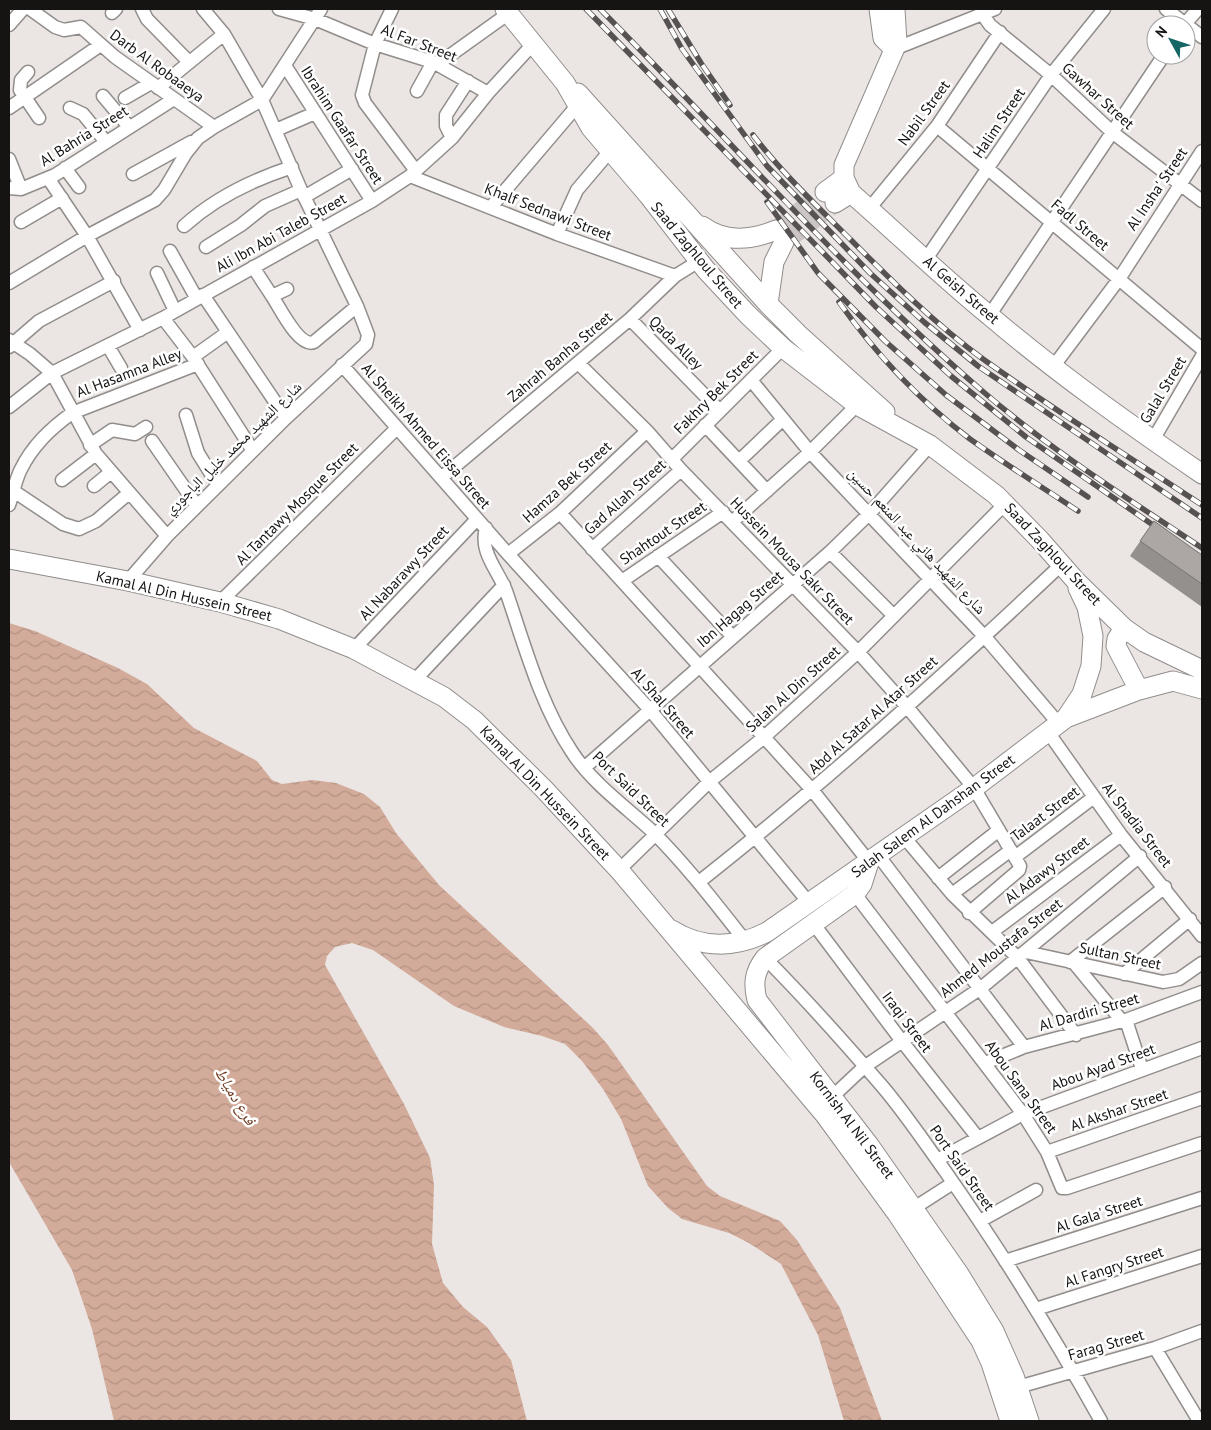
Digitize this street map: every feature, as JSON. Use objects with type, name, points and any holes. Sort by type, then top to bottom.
[{"type":"main road","points":[[879,9],[883,38],[894,49]]},
{"type":"main road","points":[[830,197],[848,186],[846,158],[894,49],[898,35],[895,9]]},
{"type":"main road","name":"Saad Zaghloul Street","points":[[507,11],[580,102],[610,152],[649,196],[699,261],[726,293],[783,348],[930,445],[1005,504],[1075,580],[1124,628],[1144,642],[1202,670]]},
{"type":"main road","name":"Saad Zaghloul Street","points":[[580,102],[692,220],[768,304],[862,400]]},
{"type":"main road","name":"Al Geish Street","points":[[848,186],[869,209],[989,316],[1053,367],[1202,474]]},
{"type":"main road","points":[[692,220],[707,230],[724,237],[742,239],[780,236],[772,269],[768,304]]},
{"type":"main road","name":"Kamal Al Din Hussein Street","points":[[9,559],[128,581],[220,602],[279,619],[354,649],[444,697],[481,726],[543,788],[618,870],[664,925]]},
{"type":"main road","name":"Salah Salem Al Dahshan Street","points":[[664,925],[684,937],[719,945],[746,942],[782,924],[974,788],[1057,724],[1082,694],[1091,666],[1093,636],[1087,607],[1075,580]]},
{"type":"main road","points":[[1124,628],[1117,639],[1116,646],[1139,690]]},
{"type":"main road","points":[[1057,724],[1139,690],[1173,681],[1202,689]]},
{"type":"main road","points":[[764,958],[855,894],[862,884],[873,859]]},
{"type":"main road","name":"Kornish Al Nil Street","points":[[664,925],[825,1115],[898,1215],[981,1341],[997,1378],[1010,1421]]},
{"type":"main road","name":"Kornish Al Nil Street","points":[[764,958],[754,982],[758,1000],[914,1208],[959,1274],[994,1331],[1018,1387],[1029,1421]]},
{"type":"street","points":[[9,25],[23,9]]},
{"type":"street","name":"Darb Al Robaaeya","points":[[30,9],[55,28],[64,30],[81,27],[99,46],[214,127]]},
{"type":"street","points":[[142,9],[147,19],[189,62]]},
{"type":"street","points":[[203,9],[224,34],[262,100],[302,194],[321,229],[357,306],[312,343],[303,341],[253,267]]},
{"type":"street","name":"Al Far Street","points":[[279,9],[318,14],[375,44],[435,63],[488,93]]},
{"type":"street","points":[[392,9],[375,44],[363,99],[413,174]]},
{"type":"street","points":[[894,49],[982,12],[995,9]]},
{"type":"street","name":"Halim Street","points":[[926,259],[1050,75],[1104,9]]},
{"type":"street","points":[[417,91],[435,63],[507,11]]},
{"type":"street","name":"Gawhar Street","points":[[982,12],[1000,32],[1112,132],[1202,201]]},
{"type":"street","points":[[133,174],[262,100],[286,66],[318,14]]},
{"type":"street","name":"Nabil Street","points":[[869,209],[937,126],[1000,32]]},
{"type":"street","points":[[125,98],[155,86],[224,34]]},
{"type":"street","name":"Ali Ibn Abi Taleb Street","points":[[9,407],[52,373],[163,318],[372,201],[413,174],[452,138],[488,93],[534,43]]},
{"type":"street","points":[[9,108],[99,46]]},
{"type":"street","points":[[989,316],[1157,65]]},
{"type":"street","name":"Ibrahim Gaafar Street","points":[[286,66],[372,201]]},
{"type":"street","points":[[28,72],[20,84],[24,97],[39,118]]},
{"type":"street","points":[[452,138],[446,126],[446,115],[468,81]]},
{"type":"street","points":[[103,96],[129,127]]},
{"type":"street","name":"Al Bahria Street","points":[[15,189],[48,178],[174,99]]},
{"type":"street","points":[[491,207],[580,102]]},
{"type":"street","points":[[70,108],[83,114],[106,142]]},
{"type":"street","points":[[276,130],[315,113]]},
{"type":"street","name":"Fadl Street","points":[[937,126],[1202,349]]},
{"type":"street","points":[[9,283],[88,236],[155,200],[164,190],[186,153],[198,138]]},
{"type":"street","name":"Al Insha' Street","points":[[1053,367],[1118,279],[1179,183],[1202,151]]},
{"type":"street","points":[[557,234],[577,190],[610,152]]},
{"type":"street","points":[[9,159],[15,189]]},
{"type":"street","points":[[184,226],[228,194],[267,175],[292,167]]},
{"type":"street","points":[[65,168],[79,187]]},
{"type":"street","points":[[206,247],[242,225],[265,206],[302,194],[352,169]]},
{"type":"street","name":"Khalf Sednawi Street","points":[[413,174],[557,234],[675,276]]},
{"type":"street","points":[[48,178],[88,236],[140,330]]},
{"type":"street","points":[[21,222],[62,198]]},
{"type":"street","points":[[170,251],[200,297],[228,332],[286,418]]},
{"type":"street","name":"Zahrah Banha Street","points":[[440,478],[630,319],[675,276],[699,261]]},
{"type":"street","points":[[157,273],[175,311]]},
{"type":"street","points":[[114,281],[58,310],[10,343],[30,354],[52,373],[93,449],[166,536]]},
{"type":"street","points":[[272,296],[287,289]]},
{"type":"street","name":"شارع الشهيد محمد خليل الباجوري","points":[[128,581],[166,536],[286,418],[366,344],[368,335],[357,306]]},
{"type":"street","points":[[163,318],[195,361],[253,451]]},
{"type":"street","name":"Qada Alley","points":[[630,319],[720,411]]},
{"type":"street","name":"Al Hasamna Alley","points":[[9,505],[11,490],[37,443],[72,413],[195,361],[228,332]]},
{"type":"street","points":[[108,346],[121,368]]},
{"type":"street","name":"Fakhry Bek Street","points":[[672,459],[783,348]]},
{"type":"street","name":"Galal Street","points":[[1153,440],[1202,356]]},
{"type":"street","name":"Hussein Mousa Sakr Street","points":[[578,363],[647,432],[681,470],[858,652],[908,708],[974,788],[1016,858]]},
{"type":"street","name":"Al Sheikh Ahmed Eissa Street","points":[[342,365],[440,478],[482,523]]},
{"type":"street","name":"شارع الشهيد هاني عبد المنعم حسين","points":[[751,380],[810,452],[931,578],[984,637],[1057,724]]},
{"type":"street","name":"Shahtout Street","points":[[622,581],[658,556],[728,517],[767,491],[810,452],[862,400]]},
{"type":"street","points":[[186,415],[198,453],[218,485]]},
{"type":"street","points":[[739,461],[783,419]]},
{"type":"street","points":[[705,425],[767,491]]},
{"type":"street","points":[[62,480],[112,430],[135,434],[146,428]]},
{"type":"street","name":"Al Tantawy Mosque Street","points":[[220,602],[397,428]]},
{"type":"street","name":"Hamza Bek Street","points":[[508,554],[560,513],[647,432]]},
{"type":"street","points":[[152,441],[197,506]]},
{"type":"street","name":"Ibn Hagag Street","points":[[584,768],[651,711],[732,636],[830,552],[870,513],[930,445]]},
{"type":"street","name":"Gad Allah Street","points":[[592,549],[681,470]]},
{"type":"street","points":[[94,486],[111,472]]},
{"type":"street","points":[[11,490],[63,524],[79,529],[96,521],[128,493]]},
{"type":"street","name":"Salah Al Din Street","points":[[618,870],[709,782],[763,738],[858,652],[1005,504]]},
{"type":"street","points":[[560,513],[873,859],[981,988],[1024,1047]]},
{"type":"street","name":"Al Shal Street","points":[[482,523],[651,711],[810,904]]},
{"type":"street","name":"Port Said Street","points":[[482,523],[486,554],[504,585],[542,696],[557,726],[584,768],[654,834],[699,882],[746,942]]},
{"type":"street","name":"Al Nabarawy Street","points":[[354,649],[482,523]]},
{"type":"street","points":[[830,552],[893,615]]},
{"type":"street","points":[[658,556],[732,636]]},
{"type":"street","name":"Abd Al Satar Al Atar Street","points":[[699,882],[813,791],[908,708],[1062,564]]},
{"type":"street","points":[[414,681],[504,585]]},
{"type":"street","name":"Al Shadia Street","points":[[1057,724],[1094,797],[1121,835],[1165,887],[1202,936]]},
{"type":"street","name":"Talaat Street","points":[[1016,858],[1094,797]]},
{"type":"street","points":[[938,878],[999,830]]},
{"type":"street","name":"Al Adawy Street","points":[[992,932],[1121,835]]},
{"type":"street","points":[[904,837],[969,913],[1022,955],[1076,1035]]},
{"type":"street","name":"Ahmed Moustafa Street","points":[[831,1098],[864,1067],[900,1040],[945,1013],[981,988],[1140,856]]},
{"type":"street","points":[[952,894],[1016,858],[1019,870],[969,913]]},
{"type":"street","points":[[1142,1068],[1124,1021],[1072,962],[1165,887]]},
{"type":"street","points":[[855,894],[945,1013]]},
{"type":"street","points":[[1124,974],[1190,919]]},
{"type":"street","name":"Iraqi Street","points":[[813,924],[900,1040],[978,1138]]},
{"type":"street","name":"Sultan Street","points":[[1022,955],[1072,962],[1170,982],[1179,979],[1202,963]]},
{"type":"street","name":"Port Said Street","points":[[764,958],[822,1018],[882,1086],[937,1160],[980,1221],[1036,1309],[1101,1421]]},
{"type":"street","name":"Al Dardiri Street","points":[[984,1063],[1024,1047],[1124,1021],[1202,992]]},
{"type":"street","name":"Abou Sana Street","points":[[945,1013],[1022,1114],[1047,1152],[1060,1186],[1065,1189],[1202,1143]]},
{"type":"street","name":"Abou Ayad Street","points":[[937,1160],[1022,1114],[1142,1068],[1202,1048]]},
{"type":"street","name":"Al Akshar Street","points":[[1047,1152],[1202,1098]]},
{"type":"street","points":[[914,1208],[953,1183]]},
{"type":"street","points":[[980,1221],[1036,1190]]},
{"type":"street","name":"Al Gala' Street","points":[[1005,1262],[1202,1198]]},
{"type":"street","name":"Al Fangry Street","points":[[1036,1309],[1202,1256]]},
{"type":"street","name":"Farag Street","points":[[1018,1387],[1155,1348],[1202,1331]]},
{"type":"street","points":[[1155,1348],[1199,1421]]},
{"type":"water","name":"فرع دمياط","points":[[9,623],[35,631],[118,668],[147,684],[194,728],[257,761],[272,780],[282,784],[312,780],[336,783],[364,794],[380,807],[396,833],[439,885],[593,1028],[608,1045],[707,1186],[720,1196],[780,1221],[797,1240],[840,1308],[882,1421],[844,1421],[818,1335],[781,1264],[749,1243],[729,1233],[682,1219],[668,1208],[648,1186],[621,1119],[603,1089],[582,1061],[565,1044],[542,1036],[504,1027],[454,1006],[373,950],[352,943],[335,947],[327,956],[325,965],[404,1104],[430,1158],[434,1185],[432,1244],[443,1283],[463,1307],[487,1327],[511,1360],[527,1421],[114,1421],[92,1329],[72,1270],[9,1162]]},
{"type":"building","points":[[1154,521],[1202,555],[1202,584],[1140,541]]},
{"type":"tunnel","points":[[776,230],[825,192]]},
{"type":"tunnel","points":[[784,242],[835,203]]},
{"type":"railway","points":[[586,9],[876,307],[951,376],[1026,437],[1163,532]]},
{"type":"railway","points":[[600,9],[834,251],[881,298],[980,389],[1033,432],[1117,492],[1202,548]]},
{"type":"railway","points":[[660,9],[682,49],[767,166],[870,273],[924,322],[978,366],[1202,518]]},
{"type":"railway","points":[[668,9],[701,63],[730,105]]},
{"type":"railway","points":[[753,135],[776,163],[813,202],[898,286],[965,346],[1037,397],[1202,505]]},
{"type":"railway","points":[[767,202],[818,273],[885,341],[946,395],[1019,450],[1088,497]]},
{"type":"railway","points":[[839,302],[883,358],[951,424],[970,439],[1078,511]]}]
